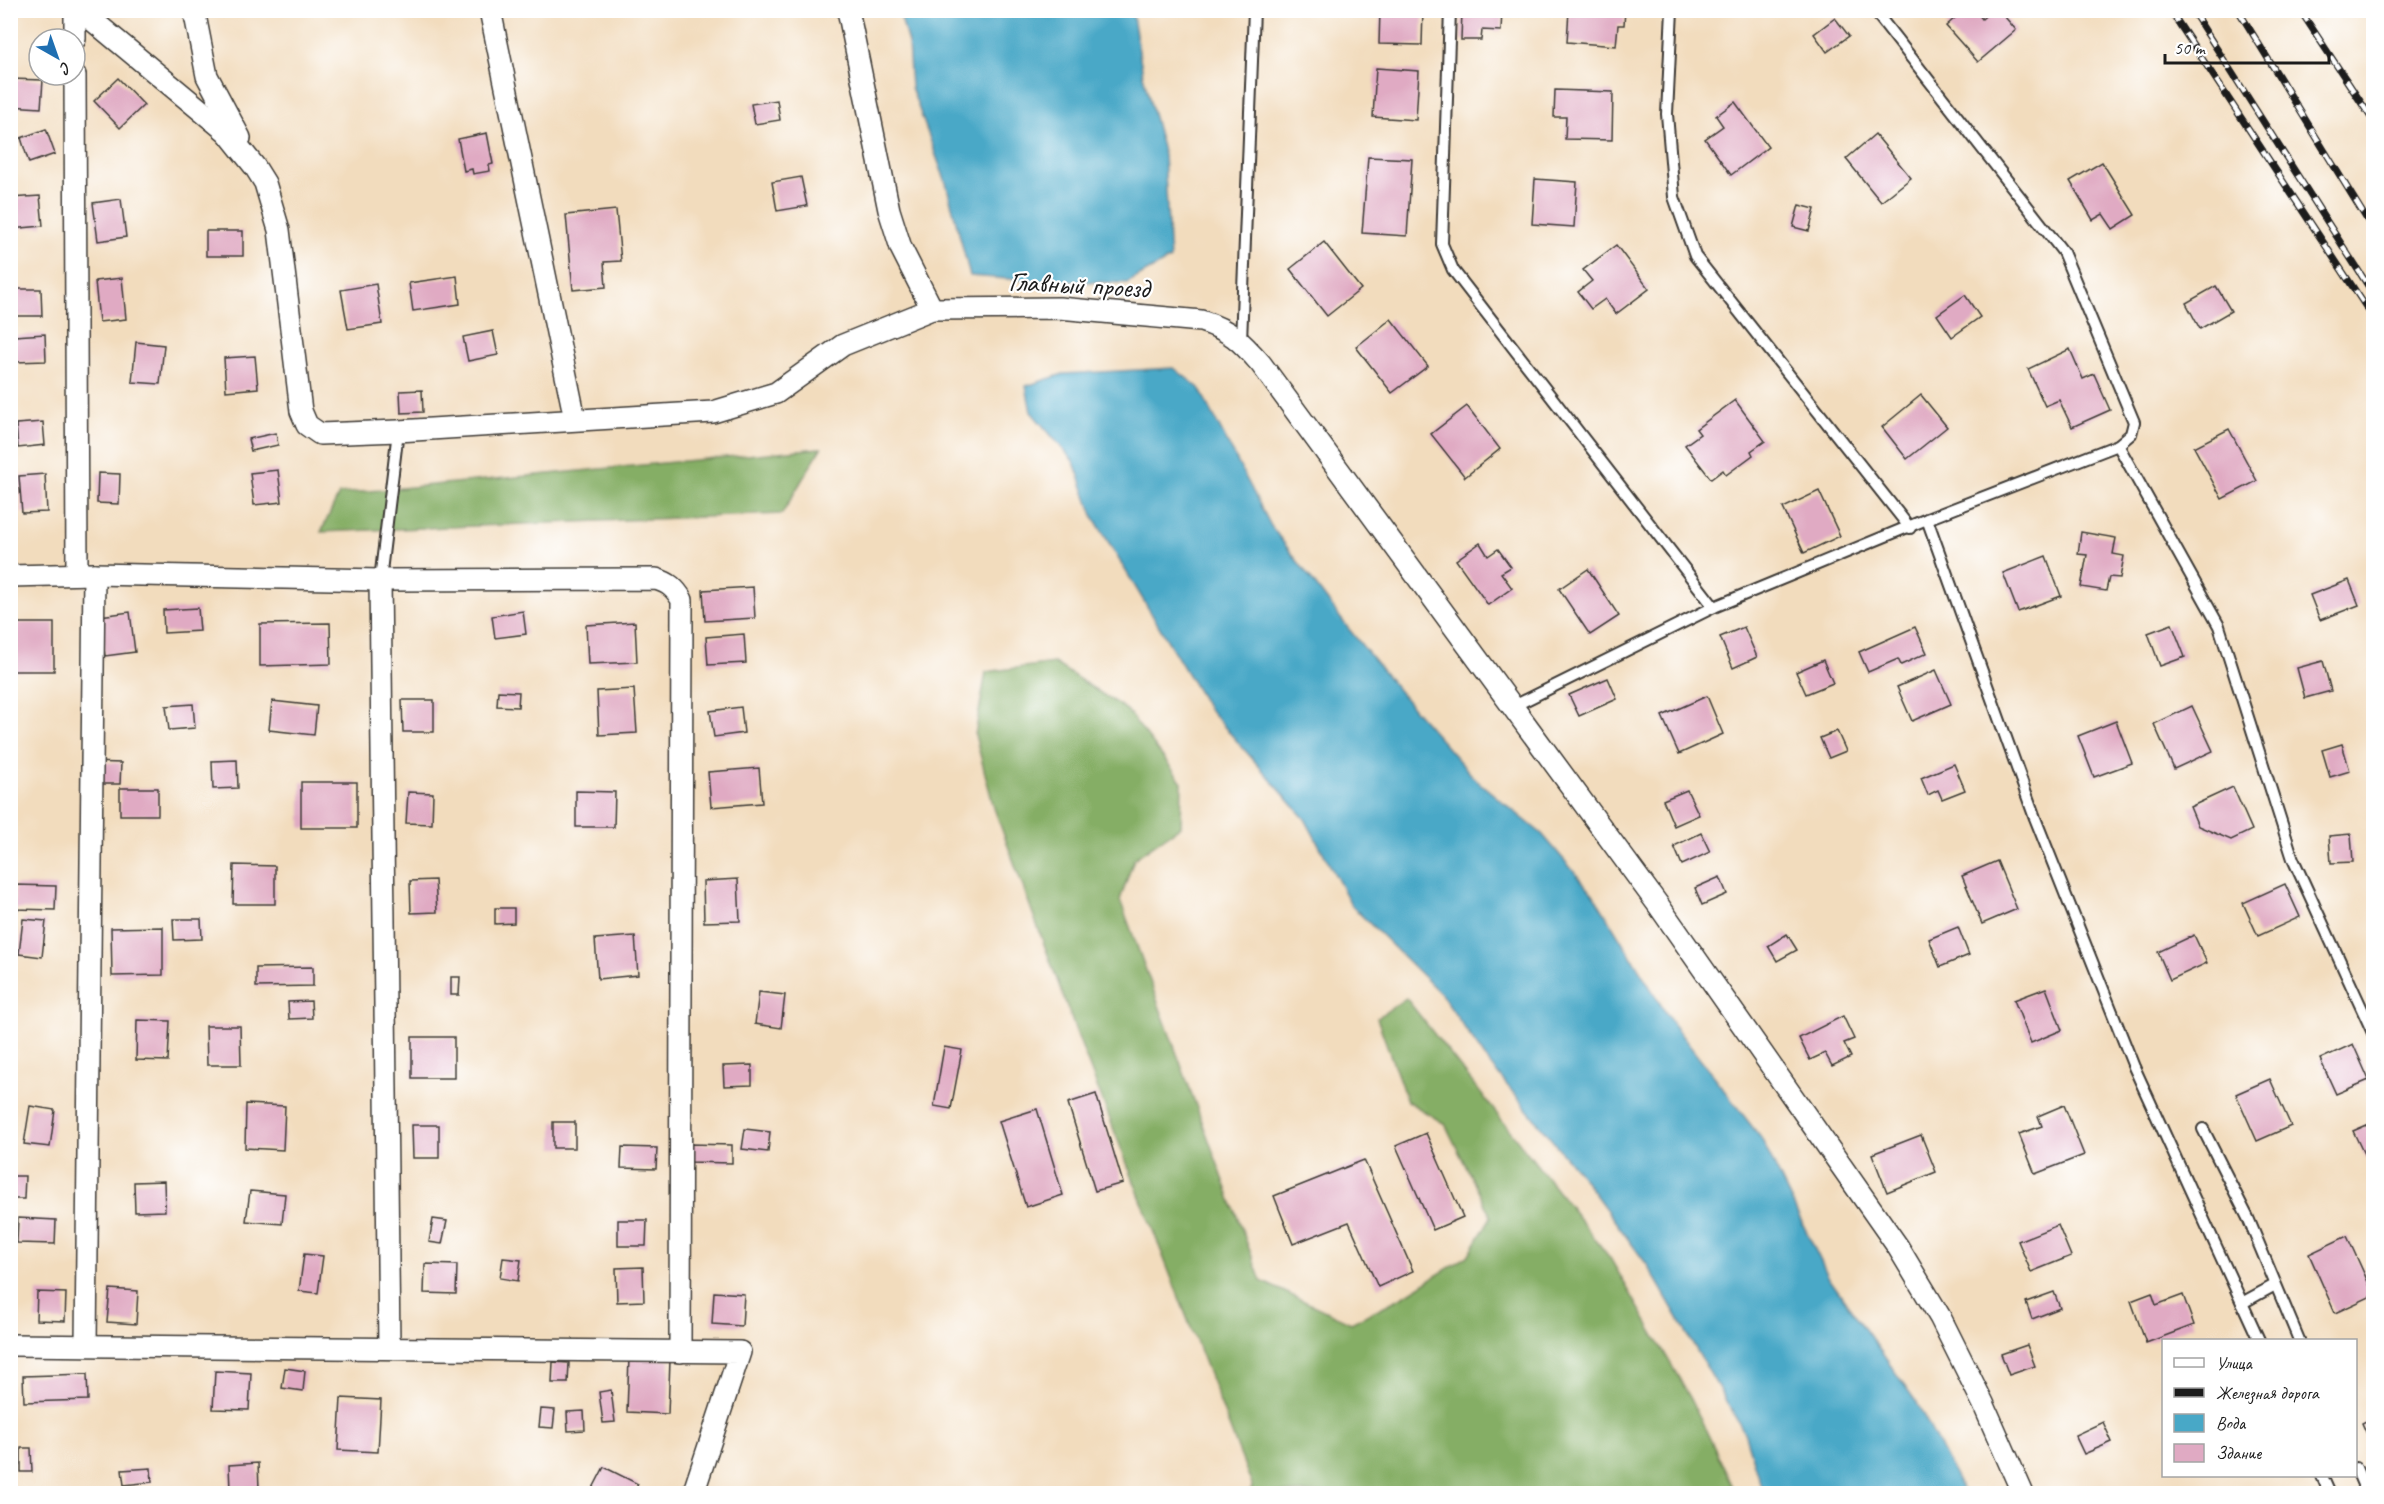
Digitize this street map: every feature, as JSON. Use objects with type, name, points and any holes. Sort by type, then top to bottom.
[{"type":"street","points":[[75,10],[75,27]]},
{"type":"street","points":[[80,10],[227,132],[255,167]]},
{"type":"street","points":[[194,10],[207,76],[265,183],[279,230],[302,411],[307,425],[311,430],[320,434],[713,412],[776,393],[843,345],[932,309],[901,248],[889,210],[848,10]]},
{"type":"street","points":[[490,10],[575,419]]},
{"type":"street","points":[[75,87],[86,574],[86,1345]]},
{"type":"street","name":"Главный проезд","points":[[932,309],[1059,308],[1201,321],[1222,328],[1241,341],[1268,373],[1514,706],[1659,906],[1898,1247],[1940,1317],[1983,1403],[2023,1494]]},
{"type":"street","points":[[10,576],[86,574],[380,580],[656,579],[676,590],[682,600],[680,1352]]},
{"type":"street","points":[[380,580],[389,1347]]},
{"type":"street","points":[[10,1345],[740,1352],[693,1494]]},
{"type":"lane","points":[[1241,341],[1254,10]]},
{"type":"lane","points":[[1450,10],[1442,244],[1452,270],[1714,607]]},
{"type":"lane","points":[[1672,10],[1667,114],[1674,197],[1695,256],[1910,528]]},
{"type":"lane","points":[[1514,706],[1714,607],[1910,528],[1927,519],[2118,445],[2131,434],[2134,422],[2063,252],[1874,10]]},
{"type":"lane","points":[[380,580],[398,431]]},
{"type":"lane","points":[[2118,445],[2219,626],[2293,860],[2373,1035]]},
{"type":"lane","points":[[1927,519],[2035,818],[2129,1056],[2258,1339]]},
{"type":"lane","points":[[2203,1129],[2248,1218],[2298,1339]]},
{"type":"lane","points":[[2242,1303],[2275,1285]]},
{"type":"lane","points":[[2357,1472],[2367,1494]]},
{"type":"lane","points":[[2322,1477],[2330,1494]]},
{"type":"green space","points":[[821,448],[782,514],[321,532],[339,494]]},
{"type":"green space","points":[[1054,663],[1127,710],[1182,782],[1181,826],[1134,859],[1120,900],[1261,1281],[1351,1323],[1402,1297],[1468,1256],[1491,1217],[1445,1124],[1407,1101],[1377,1018],[1406,998],[1610,1258],[1691,1399],[1736,1493],[1251,1493],[1252,1485],[1084,1053],[994,808],[975,735],[986,672]]},
{"type":"water","points":[[899,11],[1132,11],[1143,75],[1164,155],[1170,259],[1127,283],[970,276],[946,183],[911,87],[908,43]]},
{"type":"water","points":[[1174,368],[1199,388],[1271,526],[1348,628],[1416,712],[1476,780],[1542,834],[1593,894],[1672,1023],[1761,1138],[1829,1278],[1917,1403],[1964,1493],[1763,1493],[1744,1432],[1648,1266],[1583,1178],[1489,1063],[1441,994],[1352,906],[1305,819],[1208,708],[1094,518],[1074,462],[1031,412],[1026,386],[1063,374]]},
{"type":"building","points":[[1380,10],[1423,10],[1422,45],[1379,44]]},
{"type":"building","points":[[1462,10],[1502,10],[1501,31],[1482,30],[1481,40],[1461,40]]},
{"type":"building","points":[[1569,10],[1625,10],[1624,25],[1618,25],[1616,46],[1567,42]]},
{"type":"building","points":[[1964,10],[1975,10],[1982,19],[1992,10],[1999,10],[2016,30],[1978,62],[1946,26]]},
{"type":"building","points":[[1835,18],[1849,36],[1827,52],[1814,34]]},
{"type":"building","points":[[1376,68],[1419,71],[1416,120],[1373,117]]},
{"type":"building","points":[[118,78],[144,105],[120,128],[94,101]]},
{"type":"building","points":[[10,79],[27,80],[27,87],[42,87],[41,108],[10,106]]},
{"type":"building","points":[[1555,90],[1613,92],[1612,140],[1565,139],[1566,117],[1554,117]]},
{"type":"building","points":[[777,100],[780,120],[755,124],[751,104]]},
{"type":"building","points":[[1735,102],[1768,147],[1731,175],[1705,139],[1723,126],[1716,116]]},
{"type":"building","points":[[46,129],[55,154],[29,163],[21,138]]},
{"type":"building","points":[[487,133],[493,164],[489,165],[490,171],[473,174],[472,169],[464,171],[458,139]]},
{"type":"building","points":[[1875,134],[1911,178],[1881,202],[1846,159]]},
{"type":"building","points":[[1368,157],[1412,159],[1407,236],[1362,233]]},
{"type":"building","points":[[2102,162],[2135,215],[2113,229],[2103,214],[2093,220],[2070,181]]},
{"type":"building","points":[[801,177],[807,206],[777,211],[772,182]]},
{"type":"building","points":[[1535,179],[1577,182],[1574,227],[1532,224]]},
{"type":"building","points":[[40,196],[43,226],[10,229],[10,198]]},
{"type":"building","points":[[121,199],[126,237],[98,241],[93,203]]},
{"type":"building","points":[[1799,205],[1815,209],[1809,231],[1793,227]]},
{"type":"building","points":[[616,210],[621,261],[604,262],[606,287],[573,290],[566,215]]},
{"type":"building","points":[[206,231],[243,231],[243,256],[206,256]]},
{"type":"building","points":[[1324,242],[1361,289],[1327,316],[1290,269]]},
{"type":"building","points":[[1616,245],[1649,289],[1616,314],[1605,299],[1591,309],[1578,292],[1592,281],[1583,270]]},
{"type":"building","points":[[457,276],[460,304],[413,311],[409,283]]},
{"type":"building","points":[[122,278],[126,319],[99,322],[95,281]]},
{"type":"building","points":[[376,284],[382,324],[348,329],[341,290]]},
{"type":"building","points":[[2216,286],[2231,311],[2200,329],[2186,303]]},
{"type":"building","points":[[10,289],[41,289],[42,316],[10,316]]},
{"type":"building","points":[[1965,295],[1980,317],[1952,337],[1937,315]]},
{"type":"building","points":[[1391,319],[1428,366],[1392,393],[1356,347]]},
{"type":"building","points":[[493,331],[498,355],[468,361],[463,337]]},
{"type":"building","points":[[45,334],[46,361],[15,362],[14,336]]},
{"type":"building","points":[[136,342],[164,345],[160,384],[132,382]]},
{"type":"building","points":[[2070,349],[2083,379],[2094,374],[2110,410],[2072,427],[2059,400],[2045,406],[2028,369]]},
{"type":"building","points":[[255,356],[258,388],[226,391],[224,358]]},
{"type":"building","points":[[422,390],[423,412],[401,413],[400,391]]},
{"type":"building","points":[[1921,395],[1947,427],[1907,459],[1882,427]]},
{"type":"building","points":[[1735,400],[1765,441],[1751,451],[1753,455],[1726,475],[1723,470],[1711,479],[1685,445],[1700,434],[1696,429]]},
{"type":"building","points":[[1467,406],[1500,449],[1465,477],[1431,434]]},
{"type":"building","points":[[43,422],[45,445],[18,448],[16,424]]},
{"type":"building","points":[[2229,429],[2257,481],[2222,499],[2194,447]]},
{"type":"building","points":[[276,433],[278,445],[251,451],[248,439]]},
{"type":"building","points":[[278,470],[282,502],[254,505],[250,473]]},
{"type":"building","points":[[98,473],[120,474],[119,504],[97,503]]},
{"type":"building","points":[[45,474],[47,512],[22,513],[19,476]]},
{"type":"building","points":[[1819,491],[1840,536],[1804,553],[1783,508]]},
{"type":"building","points":[[2081,532],[2116,538],[2113,554],[2124,556],[2120,578],[2109,577],[2106,591],[2081,587],[2087,555],[2078,554]]},
{"type":"building","points":[[1480,543],[1488,556],[1498,549],[1511,567],[1501,573],[1512,588],[1488,605],[1456,560]]},
{"type":"building","points":[[2046,556],[2061,596],[2018,612],[2003,573]]},
{"type":"building","points":[[1588,569],[1619,616],[1590,635],[1559,589]]},
{"type":"building","points":[[2349,580],[2359,605],[2320,620],[2310,595]]},
{"type":"building","points":[[753,587],[755,618],[705,621],[703,590]]},
{"type":"building","points":[[198,608],[200,631],[164,633],[163,610]]},
{"type":"building","points":[[523,611],[526,634],[495,638],[492,616]]},
{"type":"building","points":[[130,612],[135,652],[105,656],[100,616]]},
{"type":"building","points":[[635,622],[637,662],[588,664],[586,625]]},
{"type":"building","points":[[10,623],[54,623],[54,671],[10,671]]},
{"type":"building","points":[[330,623],[331,664],[260,666],[260,624]]},
{"type":"building","points":[[2172,624],[2185,657],[2160,666],[2148,633]]},
{"type":"building","points":[[1744,627],[1757,657],[1733,668],[1720,637]]},
{"type":"building","points":[[1915,627],[1927,653],[1901,665],[1898,659],[1868,672],[1859,652]]},
{"type":"building","points":[[744,634],[746,663],[708,665],[706,637]]},
{"type":"building","points":[[1823,660],[1833,683],[1806,694],[1796,672]]},
{"type":"building","points":[[2323,661],[2331,691],[2305,698],[2297,668]]},
{"type":"building","points":[[1936,670],[1951,704],[1912,721],[1897,687]]},
{"type":"building","points":[[1608,678],[1617,699],[1579,716],[1569,695]]},
{"type":"building","points":[[634,689],[637,733],[599,735],[597,691]]},
{"type":"building","points":[[498,691],[519,692],[518,707],[497,706]]},
{"type":"building","points":[[1707,696],[1723,734],[1679,754],[1662,716]]},
{"type":"building","points":[[402,700],[434,700],[434,732],[403,732]]},
{"type":"building","points":[[272,701],[317,706],[314,735],[269,730]]},
{"type":"building","points":[[193,704],[195,728],[169,730],[166,706]]},
{"type":"building","points":[[2192,706],[2213,751],[2174,769],[2154,724]]},
{"type":"building","points":[[741,707],[744,733],[714,737],[710,711]]},
{"type":"building","points":[[2116,721],[2132,763],[2094,777],[2078,736]]},
{"type":"building","points":[[1837,731],[1846,751],[1829,758],[1820,738]]},
{"type":"building","points":[[2342,744],[2350,771],[2330,777],[2322,750]]},
{"type":"building","points":[[237,760],[238,788],[213,789],[212,761]]},
{"type":"building","points":[[90,762],[121,763],[120,784],[90,784]]},
{"type":"building","points":[[1954,764],[1965,790],[1942,799],[1938,790],[1928,795],[1921,778]]},
{"type":"building","points":[[759,768],[762,803],[711,807],[708,772]]},
{"type":"building","points":[[301,782],[357,782],[357,828],[301,828]]},
{"type":"building","points":[[2233,787],[2252,830],[2231,840],[2198,826],[2190,807]]},
{"type":"building","points":[[120,788],[158,788],[158,815],[120,815]]},
{"type":"building","points":[[1687,790],[1699,815],[1674,826],[1663,800]]},
{"type":"building","points":[[576,791],[615,792],[614,827],[576,827]]},
{"type":"building","points":[[408,792],[433,793],[432,824],[406,823]]},
{"type":"building","points":[[1701,833],[1710,852],[1682,865],[1674,846]]},
{"type":"building","points":[[2351,834],[2353,862],[2331,863],[2329,836]]},
{"type":"building","points":[[1997,861],[2017,909],[1982,924],[1962,876]]},
{"type":"building","points":[[234,865],[275,866],[275,904],[233,904]]},
{"type":"building","points":[[1720,877],[1727,894],[1702,905],[1695,888]]},
{"type":"building","points":[[738,879],[740,921],[704,922],[703,881]]},
{"type":"building","points":[[435,880],[437,912],[411,913],[410,881]]},
{"type":"building","points":[[2285,884],[2300,917],[2258,936],[2243,903]]},
{"type":"building","points":[[15,885],[56,886],[55,910],[14,909]]},
{"type":"building","points":[[495,908],[514,908],[514,923],[495,924]]},
{"type":"building","points":[[23,919],[46,921],[42,957],[19,954]]},
{"type":"building","points":[[173,919],[201,919],[202,939],[174,940]]},
{"type":"building","points":[[163,927],[163,975],[112,976],[111,928]]},
{"type":"building","points":[[1958,927],[1969,955],[1940,967],[1929,939]]},
{"type":"building","points":[[1787,934],[1797,950],[1777,961],[1768,946]]},
{"type":"building","points":[[2194,935],[2207,963],[2170,980],[2158,952]]},
{"type":"building","points":[[635,936],[638,975],[598,979],[595,939]]},
{"type":"building","points":[[313,967],[313,986],[256,987],[256,968]]},
{"type":"building","points":[[451,977],[460,977],[459,995],[451,995]]},
{"type":"building","points":[[2046,988],[2062,1030],[2031,1043],[2014,1000]]},
{"type":"building","points":[[759,992],[785,995],[781,1028],[755,1024]]},
{"type":"building","points":[[311,1001],[312,1018],[289,1019],[288,1002]]},
{"type":"building","points":[[1843,1016],[1854,1039],[1844,1043],[1851,1057],[1832,1066],[1825,1053],[1810,1060],[1799,1038]]},
{"type":"building","points":[[137,1020],[170,1021],[168,1061],[136,1060]]},
{"type":"building","points":[[206,1026],[240,1026],[241,1065],[207,1065]]},
{"type":"building","points":[[412,1037],[454,1037],[454,1078],[412,1078]]},
{"type":"building","points":[[2353,1044],[2369,1080],[2336,1094],[2320,1059]]},
{"type":"building","points":[[944,1047],[962,1050],[951,1109],[934,1106]]},
{"type":"building","points":[[752,1065],[752,1085],[724,1086],[723,1066]]},
{"type":"building","points":[[2270,1079],[2291,1126],[2257,1141],[2236,1094]]},
{"type":"building","points":[[1096,1094],[1123,1183],[1095,1191],[1068,1103]]},
{"type":"building","points":[[246,1104],[285,1106],[283,1150],[245,1148]]},
{"type":"building","points":[[2064,1105],[2084,1155],[2035,1174],[2019,1134],[2042,1126],[2038,1116]]},
{"type":"building","points":[[30,1106],[55,1110],[50,1147],[24,1144]]},
{"type":"building","points":[[1037,1109],[1063,1195],[1026,1207],[999,1121]]},
{"type":"building","points":[[553,1122],[575,1122],[575,1148],[553,1148]]},
{"type":"building","points":[[2374,1122],[2374,1175],[2353,1131]]},
{"type":"building","points":[[412,1125],[439,1125],[439,1158],[413,1158]]},
{"type":"building","points":[[745,1129],[770,1132],[768,1152],[742,1149]]},
{"type":"building","points":[[1426,1133],[1463,1217],[1433,1230],[1396,1146]]},
{"type":"building","points":[[1921,1135],[1936,1172],[1887,1192],[1872,1154]]},
{"type":"building","points":[[689,1144],[732,1145],[732,1163],[689,1162]]},
{"type":"building","points":[[622,1147],[657,1148],[656,1169],[621,1168]]},
{"type":"building","points":[[1364,1160],[1413,1271],[1378,1287],[1349,1222],[1293,1244],[1274,1196]]},
{"type":"building","points":[[10,1176],[25,1176],[24,1199],[10,1199]]},
{"type":"building","points":[[164,1181],[165,1211],[135,1212],[134,1182]]},
{"type":"building","points":[[250,1191],[285,1194],[282,1224],[246,1221]]},
{"type":"building","points":[[18,1218],[56,1220],[55,1244],[17,1243]]},
{"type":"building","points":[[433,1219],[447,1221],[442,1244],[429,1242]]},
{"type":"building","points":[[618,1220],[647,1220],[646,1246],[618,1246]]},
{"type":"building","points":[[2058,1225],[2071,1256],[2031,1272],[2018,1241]]},
{"type":"building","points":[[2347,1236],[2374,1295],[2335,1313],[2309,1254]]},
{"type":"building","points":[[304,1254],[323,1256],[318,1293],[299,1291]]},
{"type":"building","points":[[503,1258],[521,1260],[518,1281],[500,1278]]},
{"type":"building","points":[[425,1264],[457,1265],[456,1294],[424,1293]]},
{"type":"building","points":[[643,1267],[644,1301],[617,1302],[616,1268]]},
{"type":"building","points":[[110,1289],[138,1291],[136,1324],[107,1322]]},
{"type":"building","points":[[37,1292],[66,1293],[65,1321],[36,1320]]},
{"type":"building","points":[[714,1292],[744,1294],[742,1326],[712,1324]]},
{"type":"building","points":[[2054,1292],[2060,1308],[2032,1319],[2026,1302]]},
{"type":"building","points":[[2152,1293],[2156,1305],[2183,1295],[2194,1325],[2146,1343],[2131,1301]]},
{"type":"building","points":[[2027,1345],[2035,1366],[2009,1375],[2001,1354]]},
{"type":"building","points":[[629,1358],[670,1360],[668,1414],[627,1412]]},
{"type":"building","points":[[553,1362],[569,1363],[568,1383],[552,1383]]},
{"type":"building","points":[[285,1368],[305,1371],[303,1391],[282,1388]]},
{"type":"building","points":[[215,1371],[251,1373],[249,1410],[213,1409]]},
{"type":"building","points":[[87,1374],[88,1400],[24,1402],[23,1376]]},
{"type":"building","points":[[611,1390],[615,1422],[603,1423],[599,1392]]},
{"type":"building","points":[[341,1398],[381,1400],[378,1452],[338,1450]]},
{"type":"building","points":[[541,1409],[555,1410],[553,1428],[539,1427]]},
{"type":"building","points":[[584,1411],[585,1430],[568,1431],[567,1412]]},
{"type":"building","points":[[2374,1417],[2374,1442],[2371,1443],[2362,1423]]},
{"type":"building","points":[[2103,1422],[2112,1442],[2084,1454],[2075,1435]]},
{"type":"building","points":[[21,1448],[31,1448],[32,1472],[21,1472]]},
{"type":"building","points":[[258,1463],[259,1489],[230,1490],[229,1465]]},
{"type":"building","points":[[604,1467],[638,1484],[633,1494],[590,1494]]},
{"type":"building","points":[[151,1468],[152,1482],[124,1485],[122,1470]]},
{"type":"railway","points":[[2170,10],[2374,319]]},
{"type":"railway","points":[[2192,10],[2374,295]]},
{"type":"railway","points":[[2238,10],[2374,231]]},
{"type":"railway","points":[[2300,10],[2374,122]]}]
